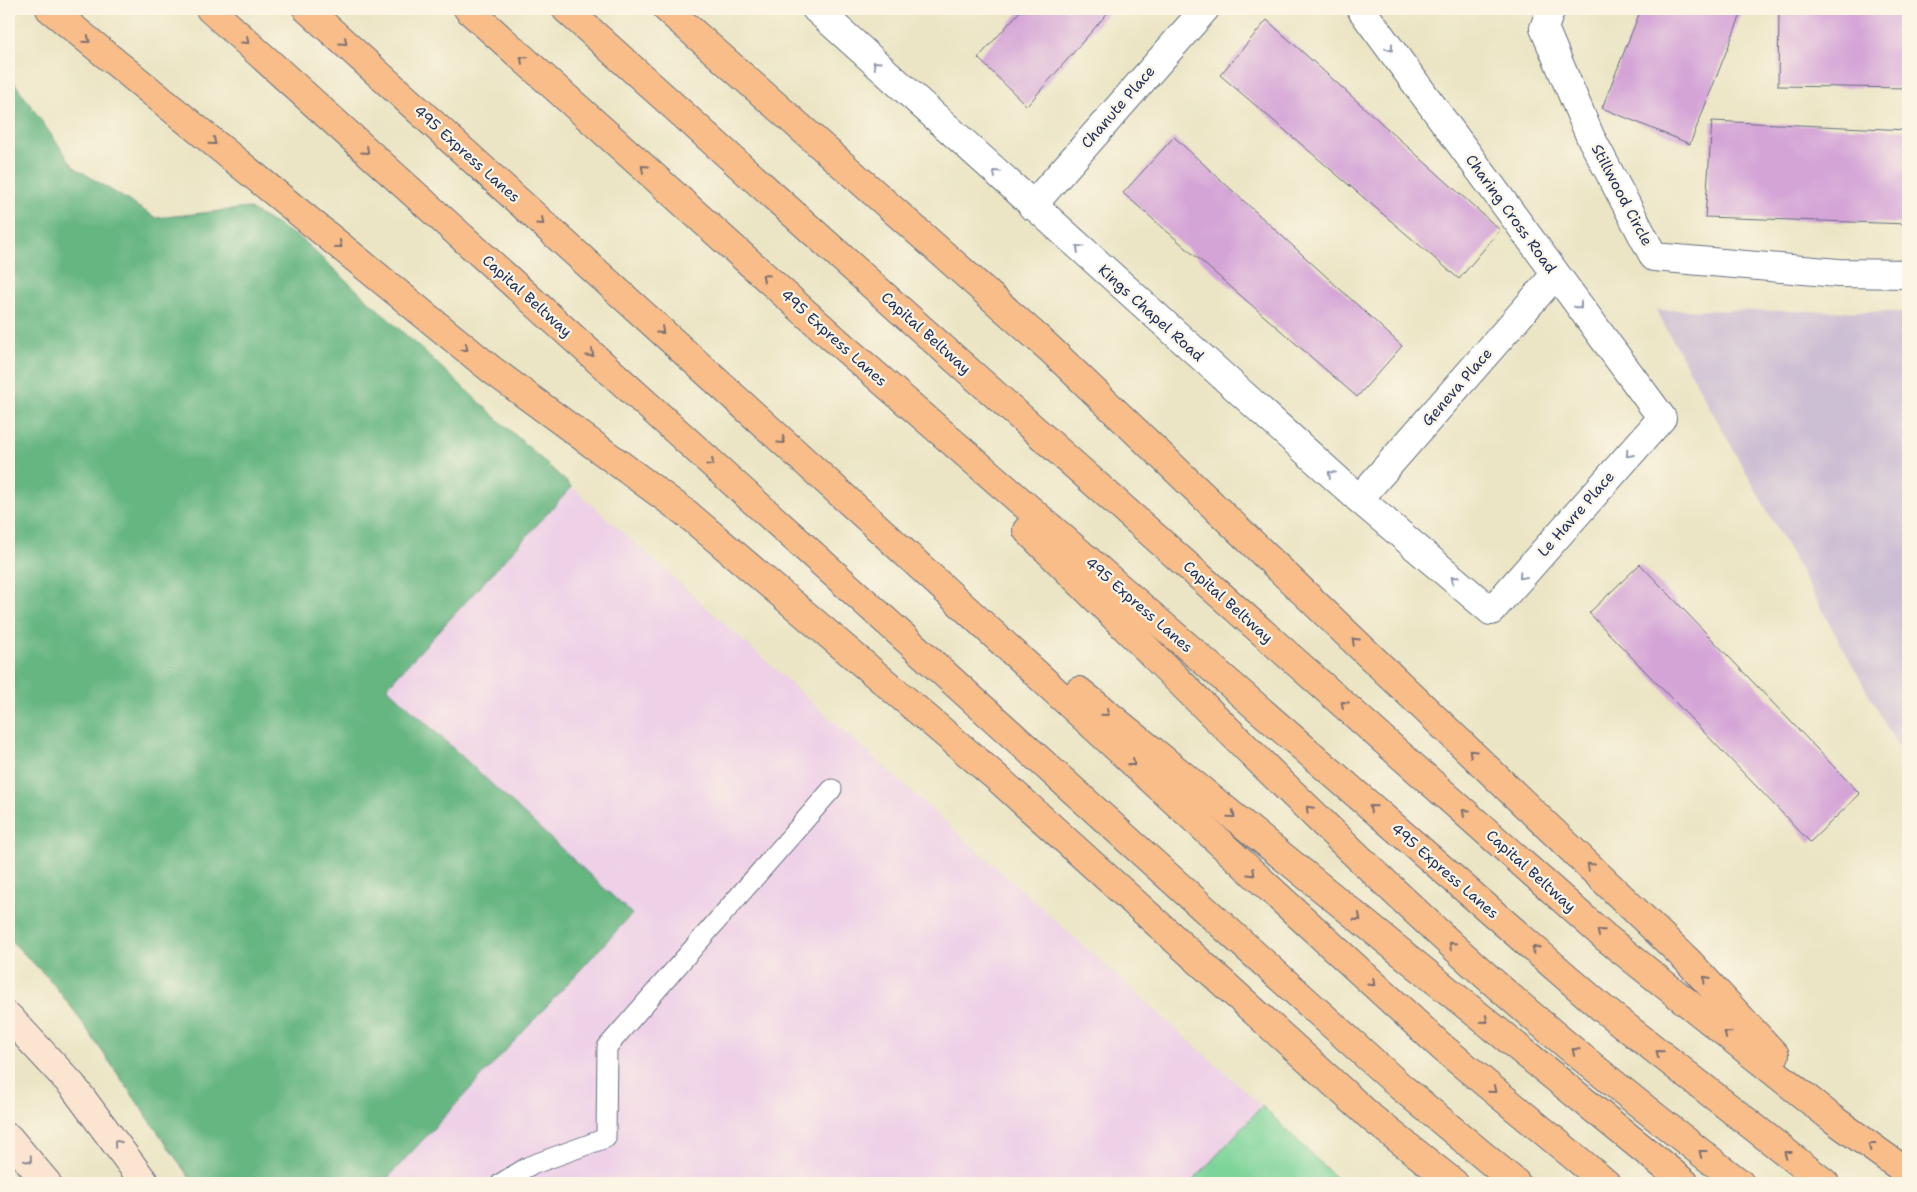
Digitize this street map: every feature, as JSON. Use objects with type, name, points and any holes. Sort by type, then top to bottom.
[{"type":"highway","points":[[50,9],[492,370],[686,514],[996,777],[1373,1120],[1454,1183]]},
{"type":"highway","name":"Capital Beltway","points":[[210,9],[1401,1087],[1516,1183]]},
{"type":"highway","name":"495 Express Lanes","points":[[308,9],[865,516],[1443,1048],[1606,1183]]},
{"type":"highway","name":"495 Express Lanes","points":[[468,9],[840,344],[1602,1008],[1826,1183]]},
{"type":"highway","name":"Capital Beltway","points":[[566,9],[893,304],[1605,937],[1833,1119],[1908,1173]]},
{"type":"highway","points":[[668,9],[819,141],[1057,356],[1688,960],[1833,1119]]},
{"type":"highway","points":[[840,344],[1331,830],[1449,943],[1627,1095],[1740,1183]]},
{"type":"highway","points":[[865,516],[1685,1183]]},
{"type":"main road","points":[[9,1017],[72,1085],[145,1183]]},
{"type":"main road","points":[[9,1138],[47,1183]]},
{"type":"street","name":"Kings Chapel Road","points":[[816,9],[1032,206],[1359,499],[1491,611]]},
{"type":"street","name":"Chanute Place","points":[[1032,206],[1205,9]]},
{"type":"street","name":"Charing Cross Road","points":[[1361,9],[1662,418]]},
{"type":"street","name":"Stillwood Circle","points":[[1551,9],[1544,28],[1590,136],[1654,257],[1838,273],[1908,274]]},
{"type":"street","name":"Geneva Place","points":[[1359,499],[1555,275]]},
{"type":"street","name":"Le Havre Place","points":[[1491,611],[1662,418]]},
{"type":"lane","points":[[501,1183],[529,1166],[606,1138],[607,1047],[832,788]]},
{"type":"shaded area","points":[[1656,310],[1908,312],[1908,765]]},
{"type":"shaded area","points":[[572,487],[1262,1106],[1191,1183],[383,1183],[631,915],[387,687]]},
{"type":"green space","points":[[9,75],[74,167],[156,218],[248,208],[301,239],[572,487],[387,687],[632,914],[383,1183],[193,1183],[75,1012],[50,980],[9,939]]},
{"type":"green space","points":[[1262,1106],[1341,1183],[1191,1183]]},
{"type":"building","points":[[1022,9],[1111,9],[1027,106],[978,58]]},
{"type":"building","points":[[1641,9],[1743,9],[1690,144],[1602,108]]},
{"type":"building","points":[[1779,9],[1908,9],[1908,88],[1778,86]]},
{"type":"building","points":[[1267,20],[1500,230],[1459,279],[1220,75]]},
{"type":"building","points":[[1712,121],[1908,130],[1908,224],[1705,217]]},
{"type":"building","points":[[1174,137],[1402,346],[1357,397],[1123,193]]},
{"type":"building","points":[[1640,564],[1860,794],[1810,842],[1589,613]]}]
